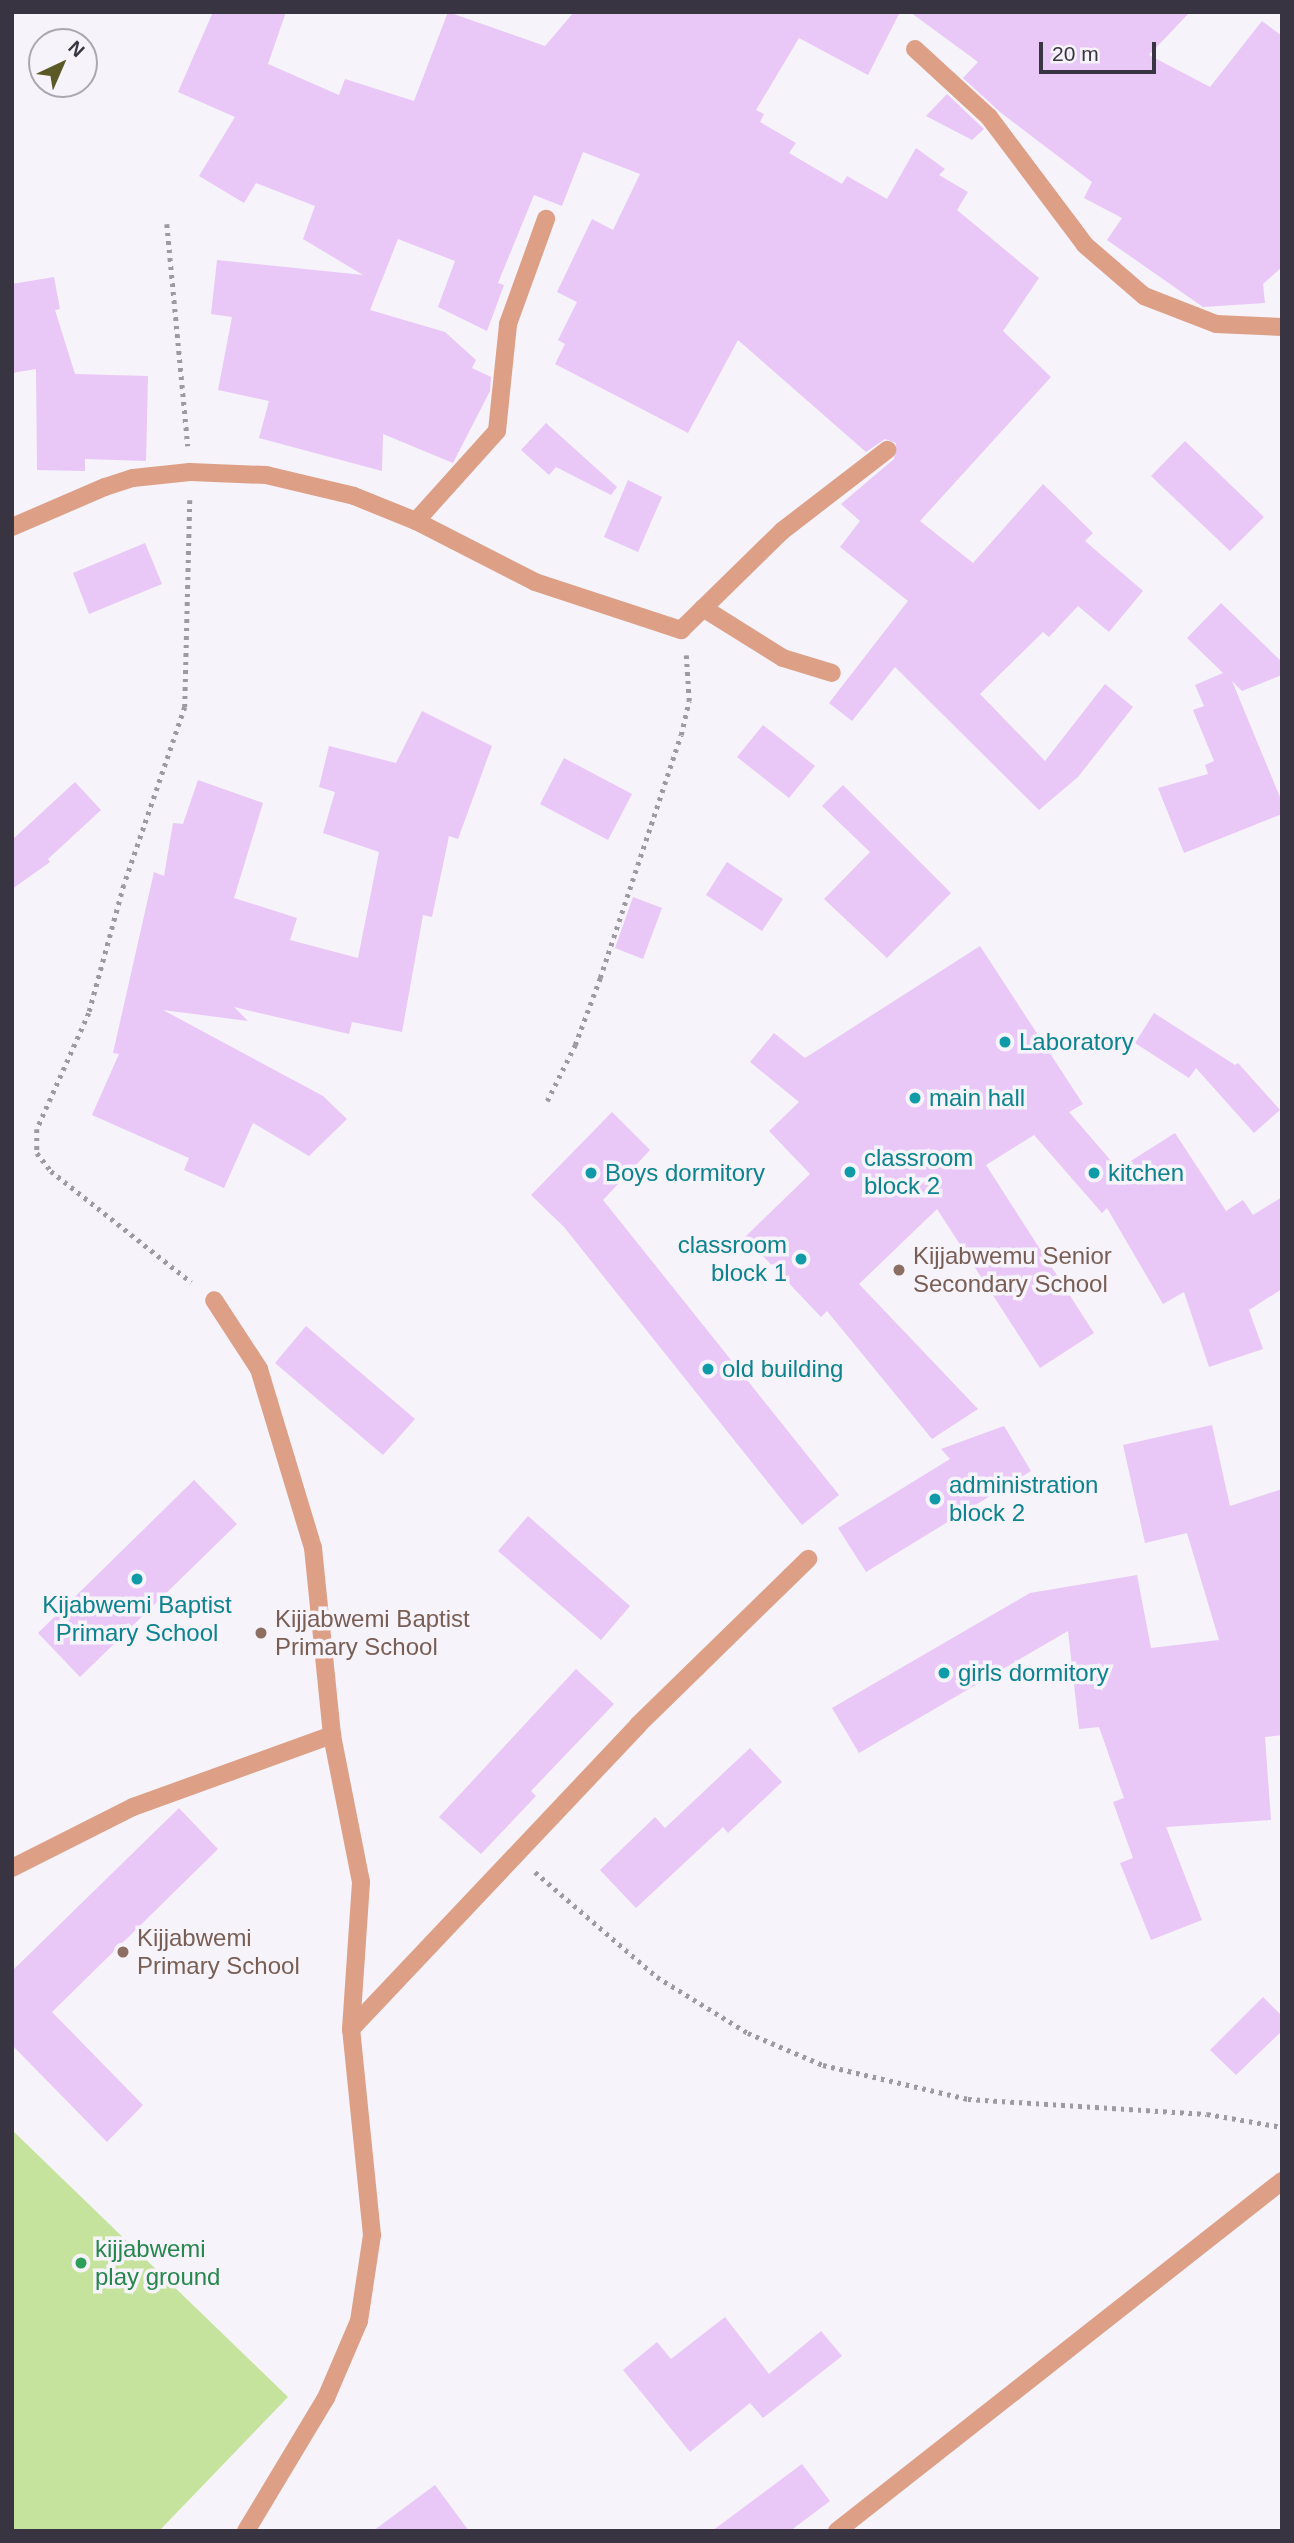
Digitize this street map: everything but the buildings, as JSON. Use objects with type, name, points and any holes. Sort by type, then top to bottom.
[{"type":"street","points":[[915,49],[989,117],[1085,245],[1144,296],[1216,324],[1282,327]]},
{"type":"street","points":[[416,521],[497,431],[508,324],[546,219]]},
{"type":"street","points":[[12,527],[105,487],[133,478],[190,472],[266,475],[354,496],[416,521],[535,582],[681,630],[782,531],[887,450]]},
{"type":"street","points":[[703,608],[783,658],[832,673]]},
{"type":"street","points":[[214,1300],[259,1369],[313,1548],[332,1735],[361,1882],[351,2029],[372,2235],[359,2321],[326,2398],[246,2531]]},
{"type":"street","points":[[351,2029],[638,1725],[808,1559]]},
{"type":"street","points":[[12,1868],[133,1807],[332,1735]]},
{"type":"street","points":[[837,2531],[1282,2181]]},
{"type":"path","points":[[167,224],[190,472],[185,707],[124,886],[89,1013],[37,1129],[37,1153],[51,1171],[214,1300]]},
{"type":"path","points":[[547,1101],[575,1045],[600,978],[681,735],[689,691],[681,630]]},
{"type":"path","points":[[516,1856],[657,1977],[748,2033],[823,2065],[968,2099],[1207,2114],[1282,2127]]},
{"type":"green space","name":"kijjabwemi play ground","points":[[12,2130],[288,2397],[159,2531],[12,2530]]},
{"type":"place","name":"Laboratory","points":[[1005,1042]]},
{"type":"place","name":"main hall","points":[[915,1098]]},
{"type":"place","name":"classroom block 2","points":[[850,1172]]},
{"type":"place","name":"Boys dormitory","points":[[591,1173]]},
{"type":"place","name":"kitchen","points":[[1094,1173]]},
{"type":"place","name":"classroom block 1","points":[[801,1259]]},
{"type":"place","name":"Kijjabwemu Senior Secondary School","points":[[899,1270]]},
{"type":"place","name":"old building","points":[[708,1369]]},
{"type":"place","name":"administration block 2","points":[[935,1499]]},
{"type":"place","name":"Kijabwemi Baptist Primary School","points":[[137,1579]]},
{"type":"place","name":"Kijjabwemi Baptist Primary School","points":[[261,1633]]},
{"type":"place","name":"girls dormitory","points":[[944,1673]]},
{"type":"place","name":"Kijjabwemi Primary School","points":[[123,1952]]},
{"type":"place","name":"kijjabwemi play ground","points":[[81,2263]]}]
